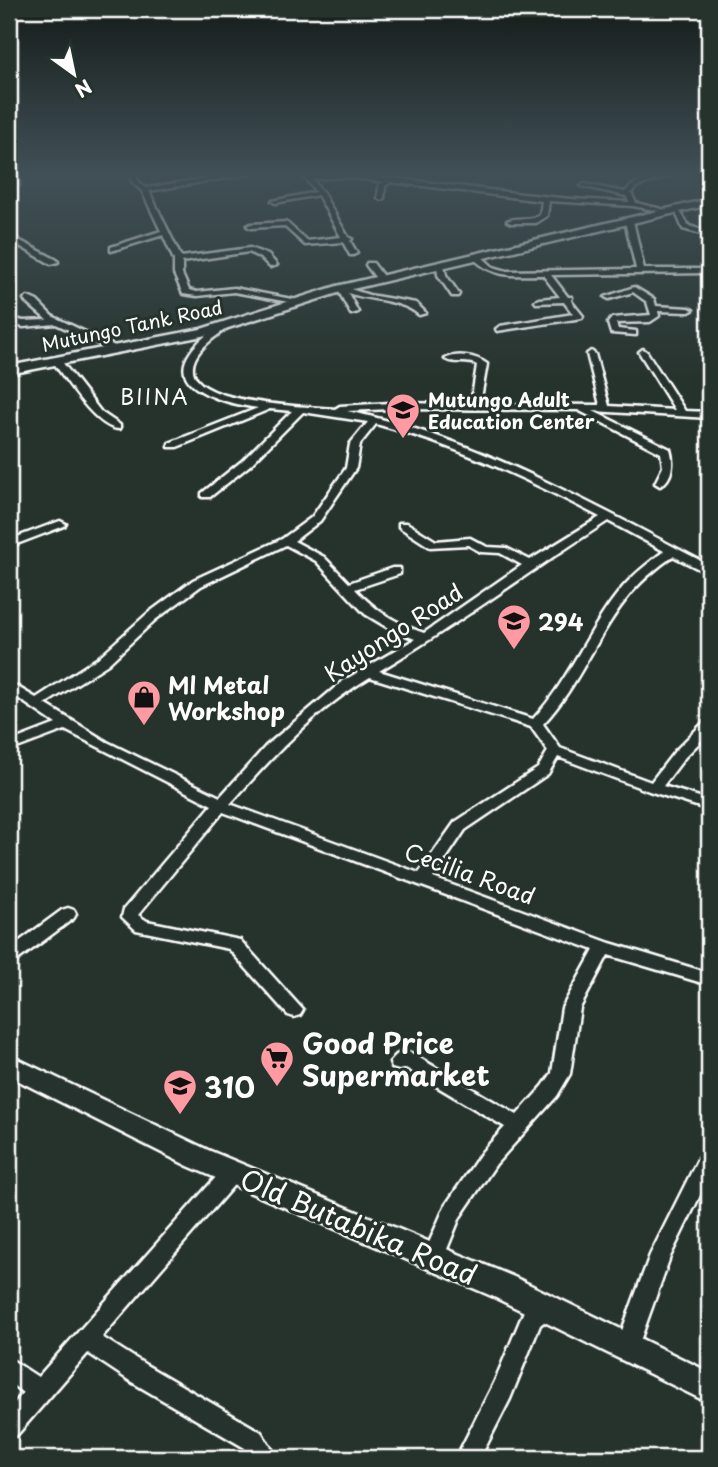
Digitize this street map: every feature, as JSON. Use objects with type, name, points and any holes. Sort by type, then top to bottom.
[{"type":"street","points":[[17,241],[54,262]]},
{"type":"street","points":[[114,249],[136,241]]},
{"type":"street","points":[[169,241],[178,260],[178,274],[189,293],[234,289],[297,302]]},
{"type":"street","points":[[303,241],[322,241]]},
{"type":"street","points":[[349,241],[353,253]]},
{"type":"street","name":"Mutungo Tank Road","points":[[9,370],[223,327],[341,288],[546,241]]},
{"type":"street","points":[[634,241],[641,273]]},
{"type":"street","points":[[178,260],[247,250],[258,252],[272,265]]},
{"type":"street","points":[[478,258],[490,269],[498,272],[708,273]]},
{"type":"street","points":[[370,265],[381,279]]},
{"type":"street","points":[[440,266],[442,275],[455,294]]},
{"type":"street","points":[[634,289],[635,275],[641,273]]},
{"type":"street","points":[[500,330],[580,315],[546,274]]},
{"type":"street","points":[[341,288],[354,312]]},
{"type":"street","points":[[341,288],[366,297],[413,304],[422,313]]},
{"type":"street","points":[[609,297],[634,289]]},
{"type":"street","points":[[633,333],[614,331],[612,323],[615,320],[650,319],[655,316],[651,300],[634,289]]},
{"type":"street","points":[[29,299],[41,312],[117,349]]},
{"type":"street","points":[[539,301],[569,299]]},
{"type":"street","points":[[655,308],[690,310]]},
{"type":"street","points":[[9,320],[26,324]]},
{"type":"street","points":[[9,327],[57,321]]},
{"type":"street","points":[[223,327],[189,359],[189,368],[195,382],[236,401],[269,407],[327,411],[373,420],[422,433],[483,455],[709,570]]},
{"type":"street","points":[[643,352],[681,412]]},
{"type":"street","points":[[591,354],[605,408]]},
{"type":"street","points":[[449,359],[473,359],[482,364],[475,406]]},
{"type":"street","points":[[56,360],[98,414],[117,427]]},
{"type":"street","points":[[173,444],[269,407]]},
{"type":"street","points":[[327,411],[356,407],[578,407],[709,415]]},
{"type":"street","points":[[578,407],[666,451],[668,467],[660,483]]},
{"type":"street","points":[[206,495],[246,463],[300,409]]},
{"type":"street","points":[[35,705],[103,661],[151,617],[188,589],[286,541],[316,519],[351,468],[355,444],[373,420]]},
{"type":"street","name":"Kayongo Road","points":[[294,1010],[234,944],[142,926],[130,913],[221,805],[290,731],[348,684],[425,638],[606,518]]},
{"type":"street","points":[[9,544],[60,524]]},
{"type":"street","points":[[404,525],[434,545],[470,541],[485,550],[506,552],[532,566]]},
{"type":"street","points":[[286,541],[320,559],[369,611],[394,626],[425,638]]},
{"type":"street","points":[[536,723],[554,707],[611,614],[641,575],[672,551]]},
{"type":"street","points":[[349,587],[396,571]]},
{"type":"street","points":[[368,672],[536,723],[555,751],[654,788],[709,805]]},
{"type":"street","name":"Cecilia Road","points":[[9,687],[66,725],[221,805],[284,832],[424,879],[604,947],[709,979]]},
{"type":"street","points":[[9,747],[66,725]]},
{"type":"street","points":[[654,788],[673,761],[709,725]]},
{"type":"street","points":[[424,879],[460,826],[543,771],[555,751]]},
{"type":"street","points":[[9,958],[68,914]]},
{"type":"street","points":[[434,1257],[452,1212],[489,1158],[550,1091],[561,1074],[571,1008],[604,947]]},
{"type":"street","points":[[399,1063],[405,1058],[518,1125]]},
{"type":"street","name":"Old Butabika Road","points":[[9,1065],[72,1099],[232,1172],[546,1307],[709,1388]]},
{"type":"street","points":[[627,1346],[660,1255],[709,1157]]},
{"type":"street","points":[[9,1427],[232,1172]]},
{"type":"street","points":[[468,1458],[502,1391],[533,1318],[546,1307]]},
{"type":"street","points":[[85,1338],[138,1373],[253,1440],[266,1458]]},
{"type":"street","points":[[9,1369],[39,1391]]},
{"type":"place","name":"Mutungo Adult Education Center","points":[[403,440]]},
{"type":"place","name":"294","points":[[514,651]]},
{"type":"place","name":"Ml Metal Workshop","points":[[144,727]]},
{"type":"place","name":"Good Price Supermarket","points":[[277,1088]]},
{"type":"place","name":"310","points":[[180,1116]]},
{"type":"district","name":"BIINA","points":[[155,396]]}]
